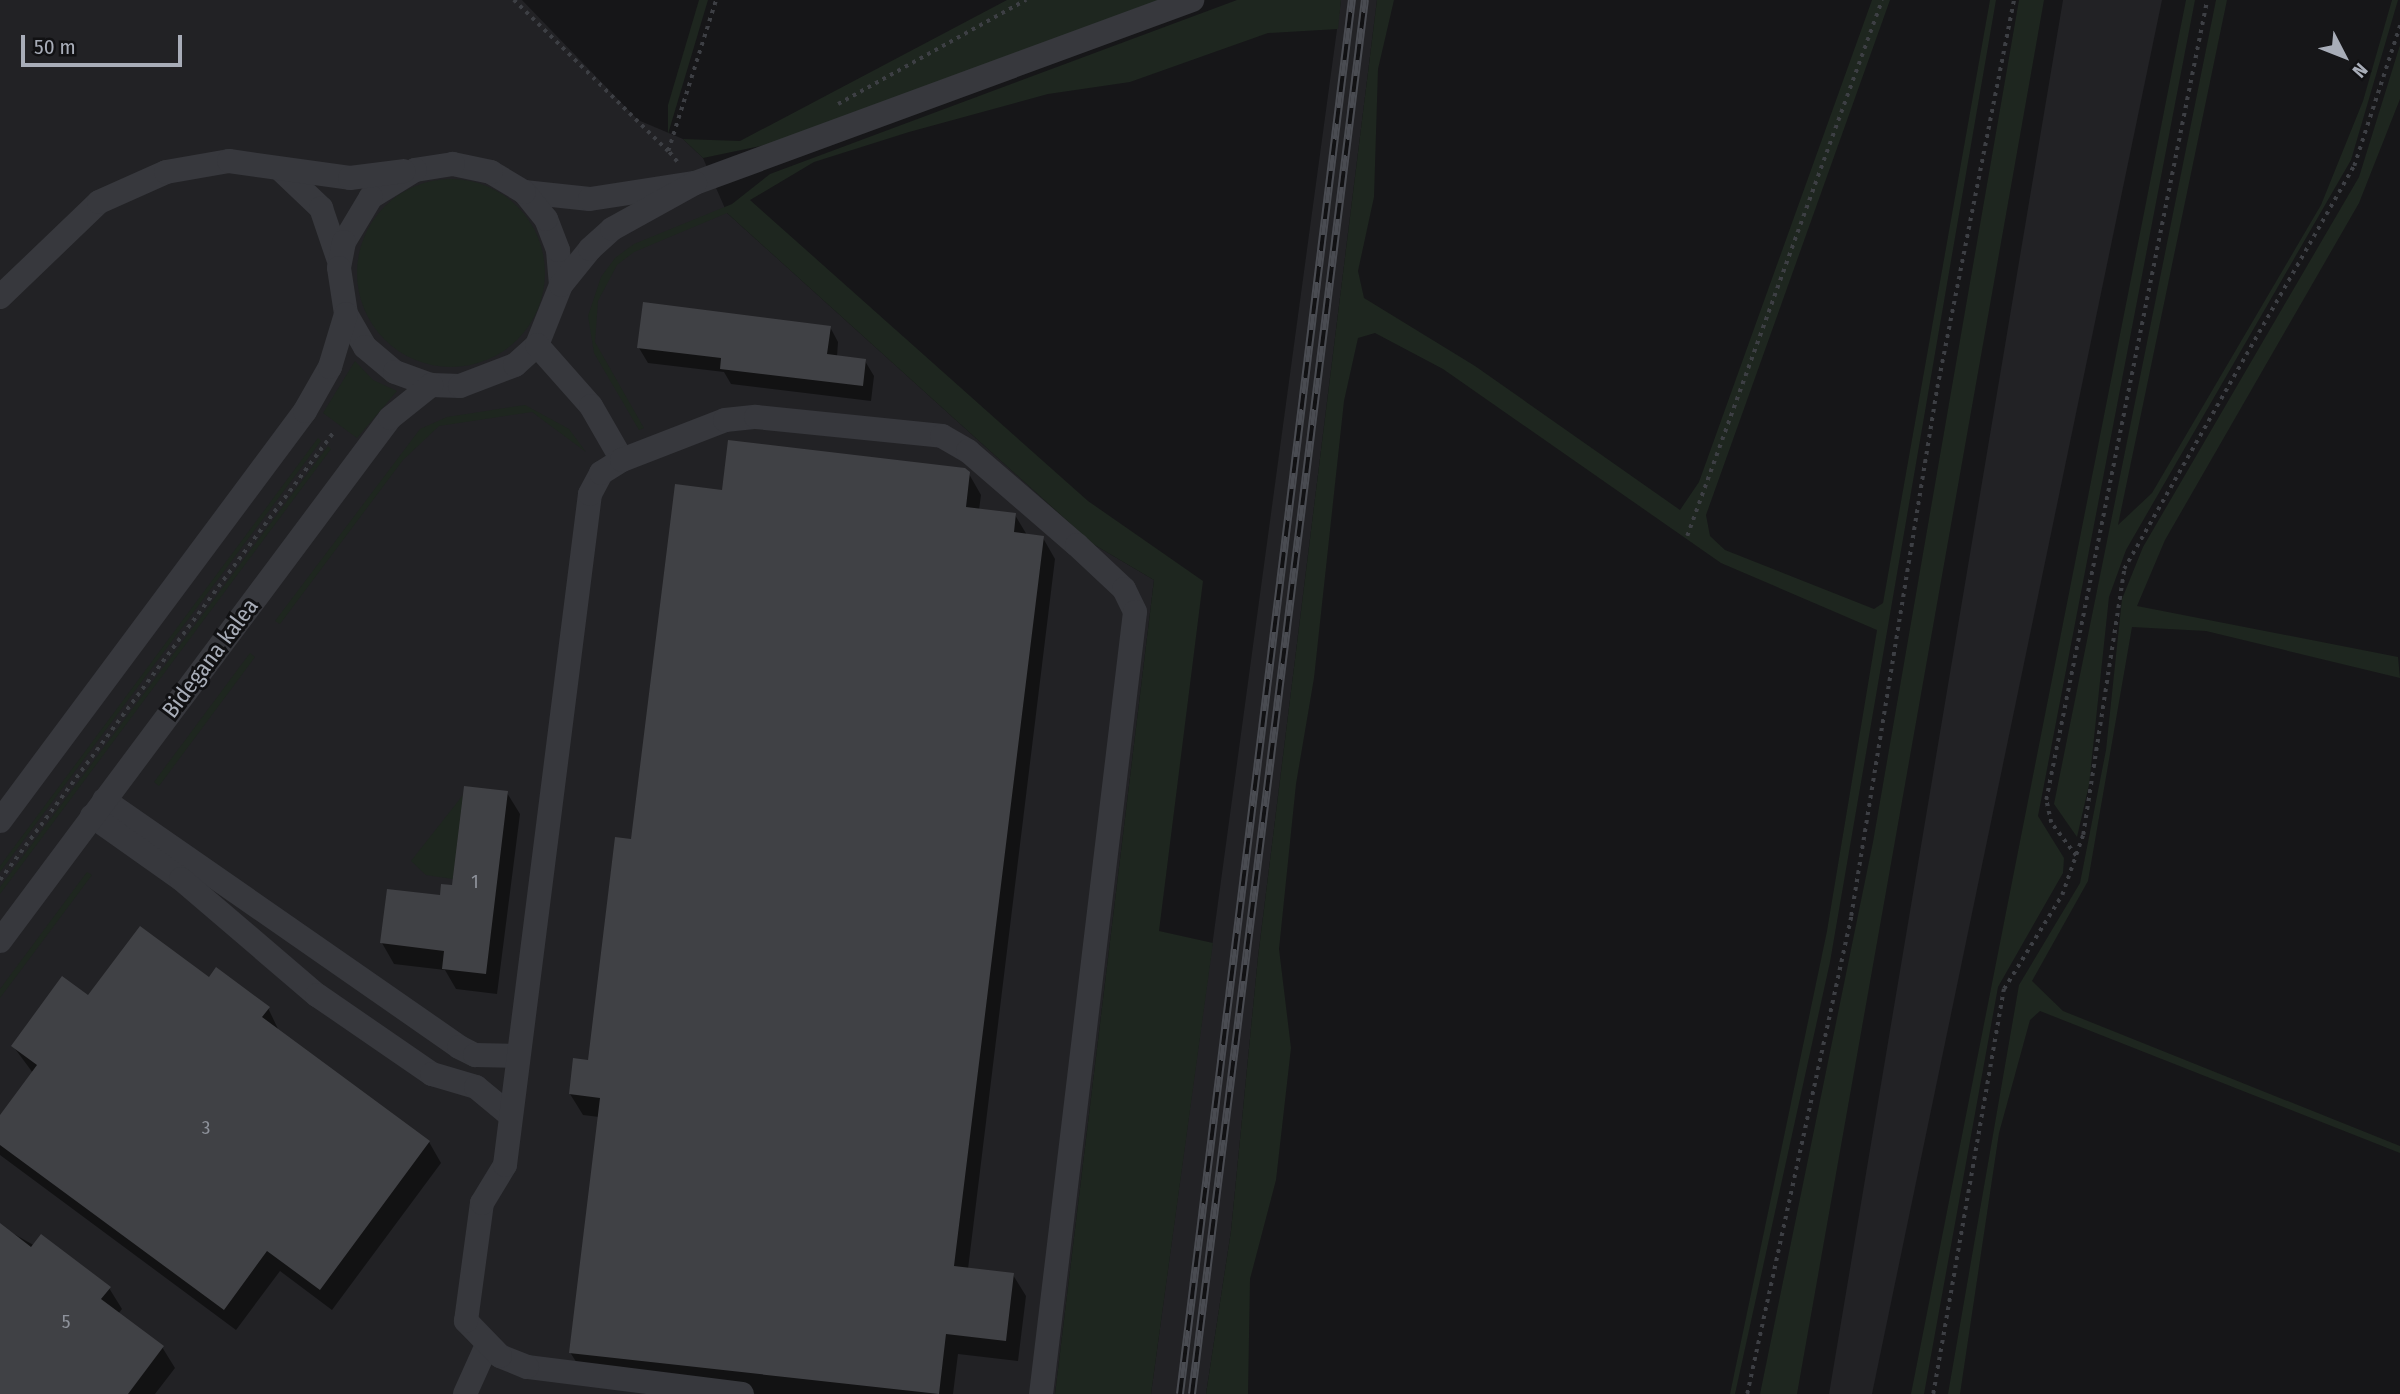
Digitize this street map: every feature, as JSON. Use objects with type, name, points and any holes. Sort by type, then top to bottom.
[{"type":"street","points":[[277,167],[321,208],[334,233],[346,314],[365,347],[394,372],[431,385],[489,379],[537,345],[561,285],[612,229],[695,183],[1192,0]]},
{"type":"street","points":[[0,297],[99,202],[130,183],[205,162],[277,167],[351,178],[453,164],[491,172],[524,192],[546,219],[558,250],[561,285]]},
{"type":"street","points":[[339,268],[344,242],[363,208],[391,181],[415,170]]},
{"type":"street","points":[[524,192],[590,199],[695,183]]},
{"type":"street","points":[[0,821],[305,411],[330,367],[346,314]]},
{"type":"street","points":[[537,345],[591,405],[622,460]]},
{"type":"street","name":"Bidegana kalea","points":[[0,941],[390,418],[431,385]]},
{"type":"street","points":[[741,1394],[527,1367],[486,1345],[466,1321],[482,1203],[505,1164],[582,520],[601,473],[622,460],[725,420],[756,417],[942,436],[968,451],[1077,545],[1124,589],[1135,612],[1041,1394]]},
{"type":"street","points":[[98,808],[433,1031],[475,1055],[518,1055]]},
{"type":"street","points":[[98,808],[317,995],[432,1074],[476,1087],[511,1116]]},
{"type":"street","points":[[465,1394],[486,1345]]},
{"type":"path","points":[[514,0],[668,151],[695,183]]},
{"type":"path","points":[[668,151],[716,0]]},
{"type":"path","points":[[833,107],[1026,0]]},
{"type":"path","points":[[1686,536],[1882,0]]},
{"type":"path","points":[[1747,1394],[1851,916],[1937,388],[2014,0]]},
{"type":"path","points":[[2076,856],[2051,823],[2046,800],[2207,0]]},
{"type":"path","points":[[1933,1394],[2004,989],[2062,895],[2076,856],[2104,729],[2124,569],[2354,166],[2397,42],[2400,25]]},
{"type":"path","points":[[0,880],[333,433]]},
{"type":"shaded area","points":[[0,0],[522,0],[638,120],[683,139],[703,158],[727,213],[1093,544],[1154,580],[1055,1394],[0,1394]]},
{"type":"shaded area","points":[[699,0],[708,0],[668,134],[668,105]]},
{"type":"shaded area","points":[[1007,0],[1162,0],[784,141],[703,158],[683,139],[740,141]]},
{"type":"shaded area","points":[[1237,0],[1341,0],[1338,29],[1268,33],[1130,82],[1048,94],[909,132],[814,162],[750,200],[1088,501],[1203,581],[1159,931],[1213,943],[1151,1394],[1055,1394],[1154,580],[1093,544],[727,213],[634,252],[617,265],[598,301],[595,342],[644,428],[639,430],[594,353],[588,316],[601,277],[615,258],[634,244],[732,204],[770,174]]},
{"type":"shaded area","points":[[1341,0],[1377,0],[1258,957],[1231,1231],[1206,1394],[1151,1394]]},
{"type":"shaded area","points":[[1377,0],[1394,0],[1378,69],[1374,197],[1358,271],[1364,298],[1475,366],[1680,510],[1699,482],[1872,0],[1890,0],[1706,515],[1710,536],[1725,550],[1874,609],[1883,603],[1990,0],[1996,0],[1830,962],[1735,1394],[1730,1394],[1827,931],[1877,630],[1721,563],[1443,369],[1375,333],[1358,338],[1344,401],[1314,678],[1296,784],[1279,949],[1291,1048],[1276,1180],[1250,1279],[1248,1394],[1206,1394],[1231,1231],[1258,957]]},
{"type":"shaded area","points":[[2019,0],[2044,0],[1797,1394],[1760,1394],[1873,842]]},
{"type":"shaded area","points":[[2063,0],[2162,0],[1872,1394],[1829,1394]]},
{"type":"shaded area","points":[[2186,0],[2195,0],[2038,816],[2064,858],[2063,873],[1998,987],[1924,1394],[1911,1394]]},
{"type":"shaded area","points":[[2216,0],[2227,0],[2118,525],[2152,493],[2321,205],[2363,101],[2392,0],[2398,0],[2351,160],[2126,550],[2109,597],[2089,785],[2077,837],[2054,804]]},
{"type":"shaded area","points":[[2400,45],[2400,99],[2359,203],[2165,540],[2137,606],[2398,657],[2400,678],[2206,631],[2132,627],[2088,881],[2032,981],[2063,1011],[2400,1146],[2400,1153],[2040,1011],[2030,1020],[1999,1133],[1960,1394],[1948,1394],[2019,985],[2080,883],[2106,750],[2122,599],[2143,547],[2359,177]]},
{"type":"shaded area","points":[[451,179],[487,186],[517,207],[538,237],[545,273],[538,309],[517,339],[487,360],[451,367],[415,360],[385,339],[364,309],[357,273],[364,237],[385,207],[415,186]]},
{"type":"shaded area","points":[[355,361],[373,380],[397,391],[357,438],[323,413]]},
{"type":"shaded area","points":[[525,405],[569,429],[586,452],[532,412],[439,426],[403,460],[280,624],[275,621],[420,429],[447,417]]},
{"type":"shaded area","points":[[318,438],[321,441],[0,872],[0,866]]},
{"type":"shaded area","points":[[328,446],[331,449],[0,894],[0,887]]},
{"type":"shaded area","points":[[250,653],[255,657],[159,786],[154,782]]},
{"type":"shaded area","points":[[463,795],[453,879],[426,875],[411,861]]},
{"type":"shaded area","points":[[87,872],[92,875],[0,998],[0,989]]},
{"type":"building","points":[[643,302],[831,326],[827,354],[866,359],[863,386],[720,369],[721,358],[637,348]]},
{"type":"building","points":[[728,440],[965,468],[970,472],[966,507],[1016,513],[1014,532],[1044,536],[954,1266],[1014,1273],[1006,1341],[946,1334],[939,1394],[569,1353],[600,1098],[569,1094],[573,1058],[588,1060],[615,837],[631,839],[675,484],[722,490]]},
{"type":"building","points":[[464,786],[508,791],[486,974],[442,969],[444,951],[380,943],[387,889],[440,895],[441,884],[452,885]]},
{"type":"building","points":[[140,926],[209,977],[216,967],[270,1007],[262,1017],[430,1141],[320,1290],[267,1251],[224,1310],[0,1145],[0,1115],[37,1065],[11,1046],[62,976],[88,995]]},
{"type":"building","points":[[0,1223],[31,1247],[41,1234],[111,1287],[101,1299],[164,1346],[128,1394],[0,1394]]},
{"type":"railway","points":[[1180,1394],[1352,0]]},
{"type":"railway","points":[[1192,1394],[1365,0]]}]
